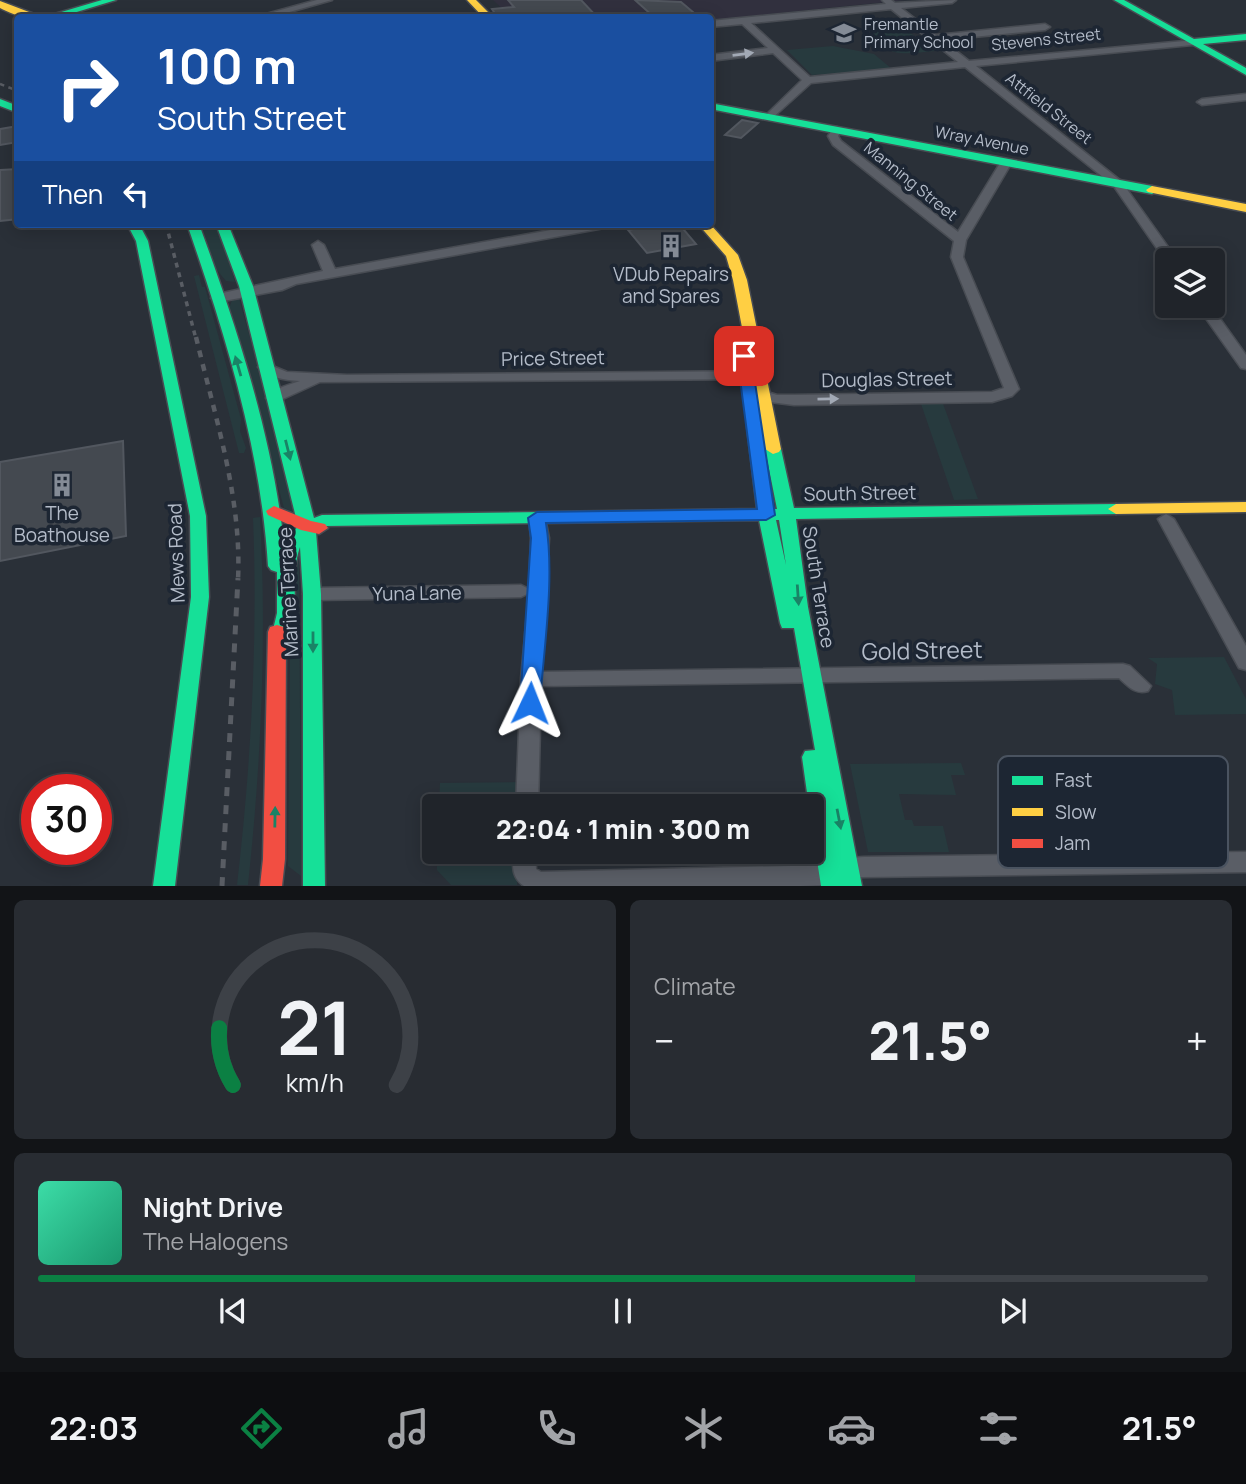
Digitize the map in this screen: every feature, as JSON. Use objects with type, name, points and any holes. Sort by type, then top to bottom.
[{"type":"street","points":[[38,14],[112,0]]},
{"type":"street","points":[[271,14],[328,0]]},
{"type":"street","points":[[471,0],[486,13]]},
{"type":"street","points":[[714,24],[889,3],[952,0]]},
{"type":"street","points":[[1118,0],[1196,42]]},
{"type":"street","points":[[1125,0],[1239,68]]},
{"type":"street","name":"Attfield Street","points":[[889,3],[1117,183],[1163,248]]},
{"type":"street","points":[[743,20],[808,80],[770,117]]},
{"type":"street","points":[[934,38],[1045,27]]},
{"type":"street","name":"Stevens Street","points":[[808,80],[1246,37]]},
{"type":"street","points":[[714,58],[775,50]]},
{"type":"street","points":[[1202,102],[1246,97]]},
{"type":"street","name":"Wray Avenue","points":[[714,107],[770,117],[843,136],[1006,162],[1246,208]]},
{"type":"street","name":"Manning Street","points":[[843,136],[960,240]]},
{"type":"street","points":[[960,240],[1006,162]]},
{"type":"street","name":"Mews Road","points":[[135,228],[142,241],[198,516],[200,597],[164,886]]},
{"type":"street","name":"Marine Terrace","points":[[194,228],[217,295],[267,470],[274,511],[278,646],[274,859],[271,886]]},
{"type":"street","name":"Marine Terrace","points":[[223,228],[247,289],[307,526],[312,594],[314,886]]},
{"type":"street","points":[[217,295],[582,228]]},
{"type":"street","name":"South Terrace","points":[[699,228],[721,253],[729,267],[753,375],[761,394],[788,521],[805,676],[840,878]]},
{"type":"street","name":"South Terrace","points":[[708,228],[732,255],[736,264],[753,375],[767,521],[805,676]]},
{"type":"street","name":"Douglas Street","points":[[761,394],[775,399],[794,400],[992,397],[1007,393],[1012,389],[957,257],[960,240]]},
{"type":"street","points":[[318,246],[331,274]]},
{"type":"street","points":[[1213,318],[1246,365]]},
{"type":"street","name":"Price Street","points":[[265,367],[284,376],[347,379],[753,375]]},
{"type":"street","name":"Price Street","points":[[274,398],[301,385],[347,379]]},
{"type":"street","points":[[301,502],[321,513],[377,524]]},
{"type":"street","name":"South Street","points":[[788,521],[1246,508]]},
{"type":"street","points":[[274,511],[307,526],[286,554],[286,614],[278,646]]},
{"type":"street","points":[[1166,519],[1246,663]]},
{"type":"street","name":"South Street","points":[[307,526],[322,521],[377,524],[1246,519]]},
{"type":"street","points":[[527,794],[540,538],[537,523]]},
{"type":"street","points":[[309,549],[337,533],[377,524]]},
{"type":"street","name":"Yuna Lane","points":[[312,594],[521,591]]},
{"type":"street","name":"Gold Street","points":[[531,679],[1123,671],[1141,686]]},
{"type":"street","points":[[1228,863],[1246,862]]},
{"type":"street","points":[[524,864],[525,874],[538,882],[840,878],[1094,868]]},
{"type":"shaded area","points":[[493,0],[905,0],[714,20],[714,14],[508,14]]},
{"type":"green space","points":[[886,20],[902,27],[935,51],[903,53],[887,49],[880,44],[868,24]]},
{"type":"green space","points":[[833,46],[874,54],[892,69],[812,75],[787,50]]},
{"type":"green space","points":[[202,228],[219,228],[235,282],[226,281],[216,269]]},
{"type":"green space","points":[[199,275],[202,287],[205,287],[241,419],[240,431],[246,448],[244,453],[239,453],[194,276]]},
{"type":"green space","points":[[239,298],[299,515],[284,508],[229,309],[232,300]]},
{"type":"green space","points":[[920,401],[942,401],[978,499],[954,500]]},
{"type":"green space","points":[[260,517],[263,655],[259,747],[248,885],[237,885],[252,702],[255,610],[253,518]]},
{"type":"green space","points":[[299,540],[301,876],[288,866],[291,551]]},
{"type":"green space","points":[[1224,657],[1246,699],[1246,714],[1175,715],[1172,690],[1155,684],[1157,664],[1148,658]]},
{"type":"green space","points":[[961,763],[965,775],[951,775],[956,795],[899,794],[905,820],[912,820],[914,826],[943,826],[949,852],[868,852],[850,764]]},
{"type":"green space","points":[[520,782],[520,794],[440,794],[440,783]]},
{"type":"green space","points":[[437,864],[517,864],[517,885],[451,885],[437,870]]},
{"type":"building","points":[[508,0],[581,0],[594,14],[495,14],[492,9],[514,7]]},
{"type":"building","points":[[635,0],[681,2],[695,14],[651,14]]},
{"type":"building","points":[[742,120],[758,123],[741,138],[725,135]]},
{"type":"building","points":[[14,127],[14,143],[0,145],[0,129]]},
{"type":"building","points":[[14,169],[14,219],[0,221],[0,170]]},
{"type":"building","points":[[682,228],[696,244],[647,253],[628,230]]},
{"type":"building","name":"The Boathouse","points":[[123,441],[126,536],[0,561],[0,462]]},
{"type":"railway","points":[[0,84],[14,89]]},
{"type":"railway","points":[[167,228],[196,339]]},
{"type":"railway","points":[[196,337],[226,458],[236,519],[238,578]]},
{"type":"railway","points":[[222,886],[238,578]]},
{"type":"traffic: fast","points":[[60,14],[112,0]]},
{"type":"traffic: fast","points":[[1118,0],[1246,72]]},
{"type":"traffic: fast","points":[[1192,42],[1246,37]]},
{"type":"traffic: fast","points":[[0,102],[14,108]]},
{"type":"traffic: fast","points":[[714,107],[1152,190]]},
{"type":"traffic: fast","points":[[135,228],[142,241],[198,516],[200,597],[164,886]]},
{"type":"traffic: fast","points":[[194,228],[219,303],[265,473],[277,566]]},
{"type":"traffic: fast","points":[[224,228],[246,286],[307,526],[312,594],[314,886]]},
{"type":"traffic: fast","points":[[755,426],[763,499],[789,623]]},
{"type":"traffic: fast","points":[[773,449],[792,541],[799,607],[851,886]]},
{"type":"traffic: fast","points":[[278,646],[285,618],[286,568],[291,547],[308,529],[322,521],[1116,509]]},
{"type":"traffic: fast","points":[[812,757],[832,886]]},
{"type":"traffic: slow","points":[[471,0],[486,14]]},
{"type":"traffic: slow","points":[[0,4],[13,11],[28,14]]},
{"type":"traffic: slow","points":[[1152,190],[1246,208]]},
{"type":"traffic: slow","points":[[708,228],[732,255],[740,280],[773,449]]},
{"type":"traffic: slow","points":[[1116,509],[1246,507]]},
{"type":"traffic: jam","points":[[274,511],[307,526],[319,528]]},
{"type":"traffic: jam","points":[[271,886],[274,859],[277,632]]},
{"type":"place","name":"Fremantle Primary School","points":[[844,33]]},
{"type":"place","name":"VDub Repairs and Spares","points":[[671,246]]},
{"type":"place","name":"The Boathouse","points":[[62,485]]},
{"type":"route","points":[[530,703],[540,538],[537,518],[766,515],[744,356]]}]
